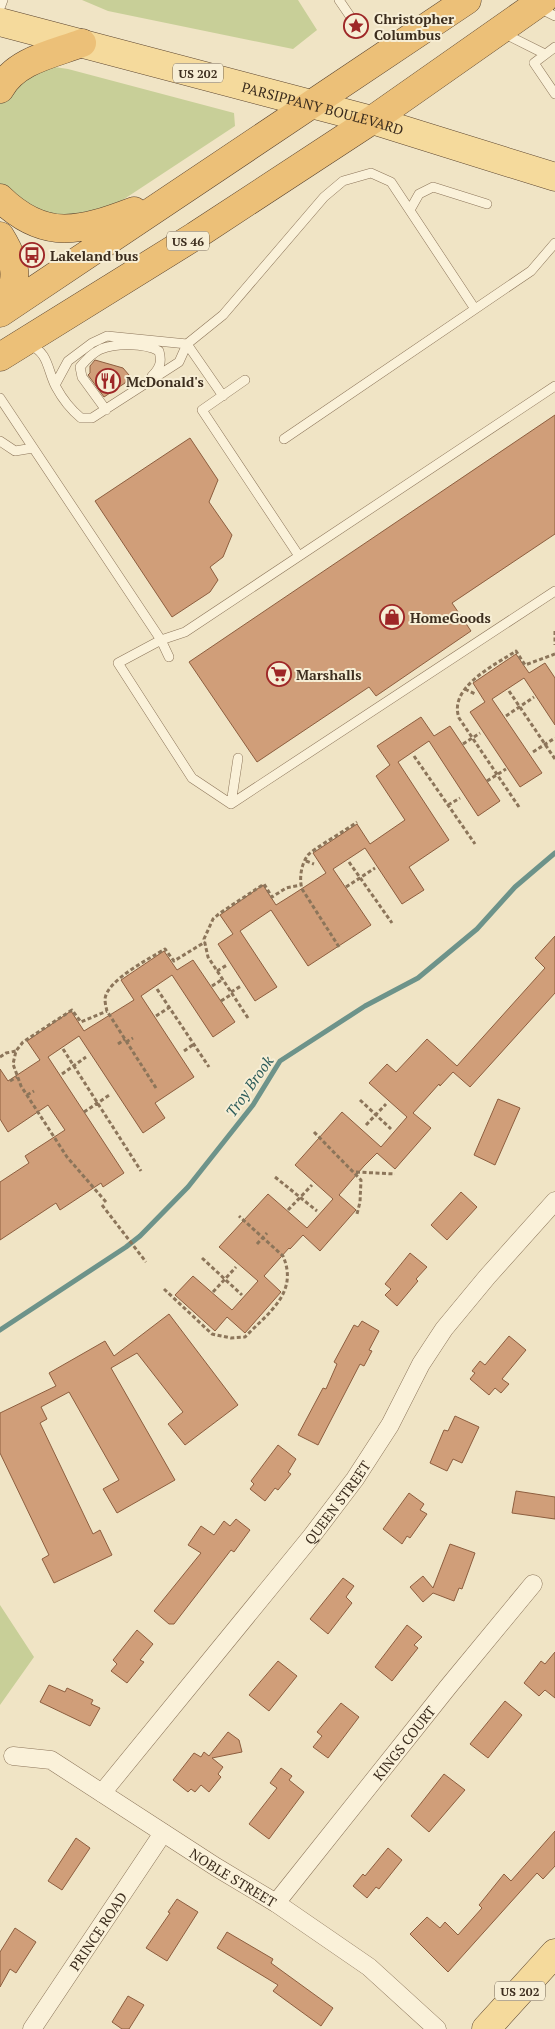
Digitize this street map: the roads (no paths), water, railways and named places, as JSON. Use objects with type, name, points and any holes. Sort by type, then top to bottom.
[{"type":"highway","points":[[2,311],[468,0]]},
{"type":"highway","name":"US 46","points":[[0,357],[195,236],[372,120],[499,31],[544,7]]},
{"type":"highway","points":[[0,89],[12,73],[21,67],[82,43]]},
{"type":"highway","points":[[0,198],[12,210],[35,223],[57,228],[80,229],[96,226],[146,207],[188,188]]},
{"type":"highway","points":[[0,236],[12,257],[16,273],[11,295],[2,311]]},
{"type":"main road","name":"PARSIPPANY BOULEVARD","points":[[0,22],[372,120],[555,177]]},
{"type":"main road","name":"US 202","points":[[486,2029],[555,1952]]},
{"type":"street","name":"QUEEN STREET","points":[[102,1793],[311,1537],[355,1479],[390,1425],[421,1364],[444,1329],[487,1277],[555,1201]]},
{"type":"street","name":"KINGS COURT","points":[[276,1903],[448,1687],[534,1584]]},
{"type":"street","name":"NOBLE STREET","points":[[14,1756],[51,1760],[163,1833],[276,1903],[369,1967],[437,2029]]},
{"type":"street","name":"PRINCE ROAD","points":[[32,2029],[163,1833]]},
{"type":"lane","points":[[0,8],[3,0]]},
{"type":"lane","points":[[340,0],[352,20]]},
{"type":"lane","points":[[499,31],[546,54]]},
{"type":"lane","points":[[555,48],[534,63],[555,94]]},
{"type":"lane","points":[[23,343],[36,347],[43,353],[55,385],[70,409],[81,418],[92,418],[179,362],[187,344],[223,315],[278,254],[324,197],[343,182],[371,173],[391,182],[475,309]]},
{"type":"lane","points":[[410,210],[419,194],[433,187],[487,204]]},
{"type":"lane","points":[[284,439],[531,271],[555,243]]},
{"type":"lane","points":[[55,385],[68,360],[92,343],[107,336],[153,339],[187,344],[223,396]]},
{"type":"lane","points":[[134,346],[153,339]]},
{"type":"lane","points":[[106,410],[82,377],[80,368],[87,358],[99,350],[111,346],[150,346],[158,351],[162,360],[158,370],[147,382]]},
{"type":"lane","points":[[245,380],[202,410],[299,556]]},
{"type":"lane","points":[[231,804],[192,778],[118,663],[162,640],[185,632],[555,386]]},
{"type":"lane","points":[[0,398],[162,640],[169,657]]},
{"type":"lane","points":[[0,441],[15,451],[33,448]]},
{"type":"lane","points":[[231,804],[555,591]]},
{"type":"lane","points":[[231,804],[238,758]]},
{"type":"waterway","name":"Troy Brook","points":[[0,1330],[140,1236],[188,1187],[253,1105],[280,1061],[365,1006],[418,978],[477,929],[515,887],[555,853]]},
{"type":"place","name":"Christopher Columbus","points":[[356,26]]},
{"type":"place","name":"Lakeland bus","points":[[32,255]]},
{"type":"place","name":"McDonald's","points":[[108,381]]},
{"type":"place","name":"HomeGoods","points":[[392,617]]},
{"type":"place","name":"Marshalls","points":[[279,674]]}]
